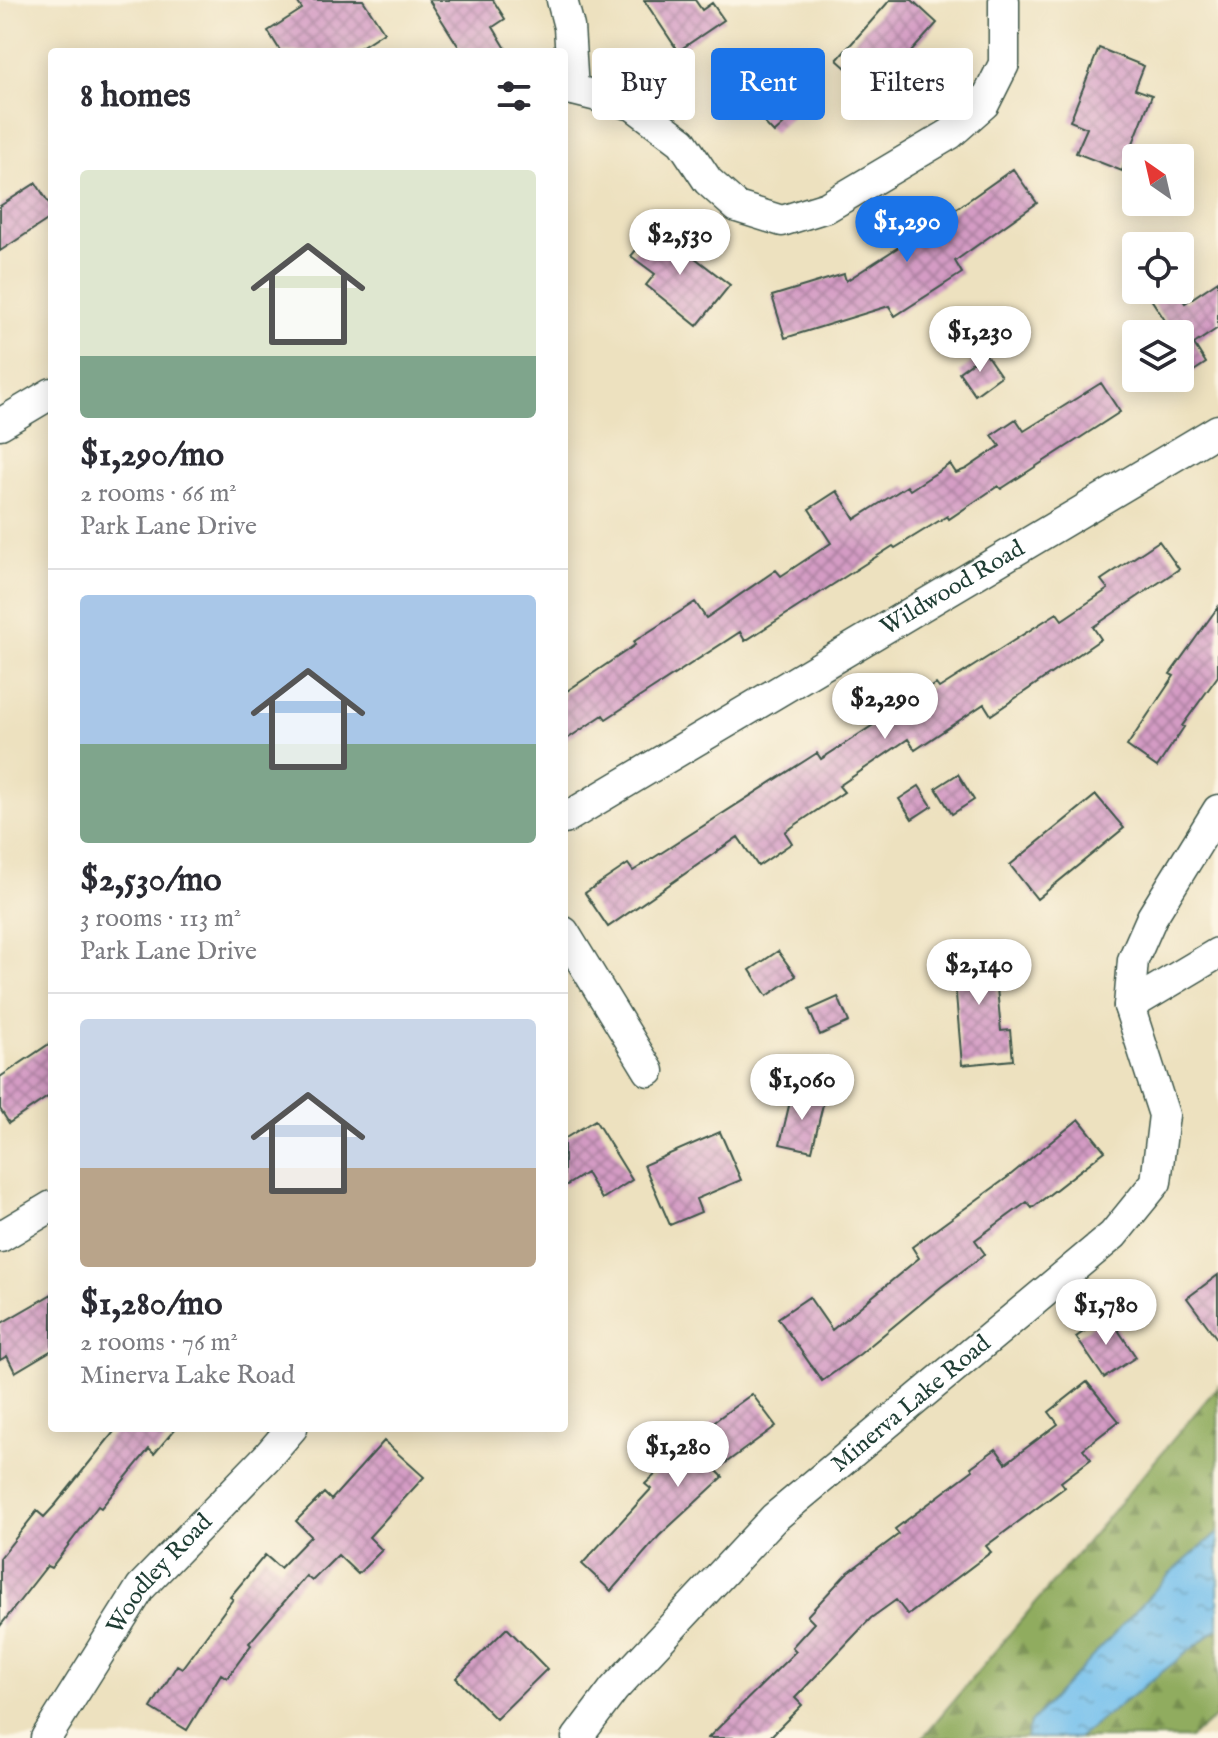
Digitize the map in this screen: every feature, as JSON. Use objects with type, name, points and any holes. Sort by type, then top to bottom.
[{"type":"street","points":[[562,0],[569,27],[569,92],[633,105],[682,142],[708,181],[737,207],[782,221],[827,207],[950,134],[984,104],[1004,64],[1004,0]]},
{"type":"street","points":[[0,424],[48,395]]},
{"type":"street","name":"Wildwood Road","points":[[568,817],[1218,430]]},
{"type":"street","points":[[1129,1006],[1133,960],[1152,917],[1218,810]]},
{"type":"street","points":[[568,939],[649,1071]]},
{"type":"street","points":[[1129,1006],[1218,953]]},
{"type":"street","name":"Minerva Lake Road","points":[[577,1738],[614,1689],[774,1518],[1113,1235],[1156,1182],[1164,1115],[1129,1006]]},
{"type":"street","points":[[0,1237],[48,1208]]},
{"type":"street","name":"Woodley Road","points":[[46,1738],[141,1587],[289,1432]]},
{"type":"green space","points":[[1218,1386],[1218,1532],[1170,1574],[1030,1723],[1026,1738],[922,1738]]},
{"type":"green space","points":[[1218,1628],[1218,1715],[1190,1738],[1078,1738]]},
{"type":"water","points":[[1218,1532],[1218,1628],[1078,1738],[1026,1738],[1030,1723],[1170,1574]]},
{"type":"building","points":[[296,0],[363,0],[384,32],[359,48],[279,48],[268,31],[302,9]]},
{"type":"building","points":[[429,0],[493,0],[505,19],[493,27],[506,48],[459,48]]},
{"type":"building","points":[[644,0],[695,0],[702,10],[712,3],[724,20],[682,48],[676,48]]},
{"type":"building","points":[[890,0],[912,0],[937,23],[914,48],[848,48]]},
{"type":"building","points":[[1099,48],[1144,66],[1135,89],[1152,95],[1133,144],[1122,144],[1122,171],[1076,153],[1087,128],[1070,121]]},
{"type":"building","points":[[762,120],[788,120],[774,133]]},
{"type":"building","points":[[1013,169],[1037,203],[955,261],[962,273],[895,316],[889,306],[785,338],[772,296],[844,274],[846,281]]},
{"type":"building","points":[[36,183],[48,202],[48,220],[0,251],[0,206]]},
{"type":"building","points":[[655,227],[730,285],[697,326],[646,285],[655,274],[631,256]]},
{"type":"building","points":[[1218,281],[1218,328],[1194,344],[1194,320],[1165,320],[1154,304],[1194,304],[1194,297]]},
{"type":"building","points":[[1194,344],[1206,363],[1194,371]]},
{"type":"building","points":[[985,353],[1001,376],[975,395],[959,372]]},
{"type":"building","points":[[1101,383],[1120,412],[1001,489],[998,486],[949,519],[947,516],[895,548],[893,546],[745,641],[740,632],[606,719],[603,715],[568,738],[568,690],[635,645],[633,642],[695,602],[706,618],[776,570],[781,576],[831,543],[809,509],[837,491],[855,519],[907,486],[910,490],[950,464],[956,473],[966,469],[1000,446],[992,435],[1016,419],[1024,431]]},
{"type":"building","points":[[1159,541],[1179,569],[1093,627],[1101,639],[991,715],[984,704],[915,750],[908,739],[839,786],[844,792],[785,832],[792,843],[758,866],[738,837],[608,927],[585,893],[628,864],[633,871],[817,753],[821,759],[936,684],[939,688],[1057,613],[1062,620],[1108,589],[1101,580]]},
{"type":"building","points":[[1218,607],[1218,676],[1157,767],[1127,746],[1174,676],[1170,674]]},
{"type":"building","points":[[958,774],[974,800],[952,814],[936,788]]},
{"type":"building","points":[[919,786],[932,806],[912,819],[899,799]]},
{"type":"building","points":[[1096,795],[1124,828],[1037,899],[1010,865]]},
{"type":"building","points":[[993,945],[1001,1031],[1010,1030],[1013,1060],[962,1065],[952,948]]},
{"type":"building","points":[[778,951],[796,976],[767,996],[750,970]]},
{"type":"building","points":[[838,997],[849,1022],[820,1035],[809,1010]]},
{"type":"building","points":[[48,1045],[48,1097],[9,1123],[0,1109],[0,1077]]},
{"type":"building","points":[[792,1093],[824,1100],[812,1151],[780,1144]]},
{"type":"building","points":[[1079,1119],[1105,1151],[1032,1208],[1027,1202],[975,1240],[985,1254],[822,1381],[778,1318],[809,1297],[832,1330],[919,1258],[912,1247],[1008,1177]]},
{"type":"building","points":[[595,1120],[632,1180],[602,1199],[586,1173],[568,1184],[568,1137]]},
{"type":"building","points":[[720,1132],[741,1180],[696,1199],[701,1212],[670,1225],[644,1165]]},
{"type":"building","points":[[1218,1275],[1218,1340],[1187,1298]]},
{"type":"building","points":[[48,1296],[48,1352],[15,1372],[7,1356],[0,1360],[0,1324]]},
{"type":"building","points":[[1108,1315],[1136,1357],[1104,1378],[1076,1337]]},
{"type":"building","points":[[1087,1382],[1119,1421],[1083,1449],[1091,1459],[1061,1482],[1065,1487],[986,1546],[991,1552],[908,1615],[896,1600],[871,1618],[795,1698],[802,1705],[769,1738],[708,1738],[796,1651],[792,1647],[814,1623],[807,1616],[846,1574],[899,1534],[895,1529],[996,1449],[1006,1463],[1058,1424],[1049,1412]]},
{"type":"building","points":[[752,1394],[776,1426],[716,1470],[723,1477],[659,1536],[611,1591],[582,1564],[651,1489],[645,1484],[708,1426]]},
{"type":"building","points":[[114,1432],[173,1432],[154,1454],[149,1449],[101,1508],[98,1506],[51,1568],[47,1566],[0,1626],[0,1558],[37,1511],[44,1517]]},
{"type":"building","points":[[384,1441],[424,1477],[369,1537],[382,1550],[358,1574],[338,1555],[312,1581],[306,1576],[249,1643],[251,1645],[227,1678],[221,1674],[187,1730],[151,1708],[177,1665],[182,1668],[233,1599],[230,1597],[265,1555],[280,1568],[311,1536],[296,1521],[324,1493],[331,1500]]},
{"type":"building","points":[[507,1628],[547,1669],[496,1719],[456,1678]]}]
